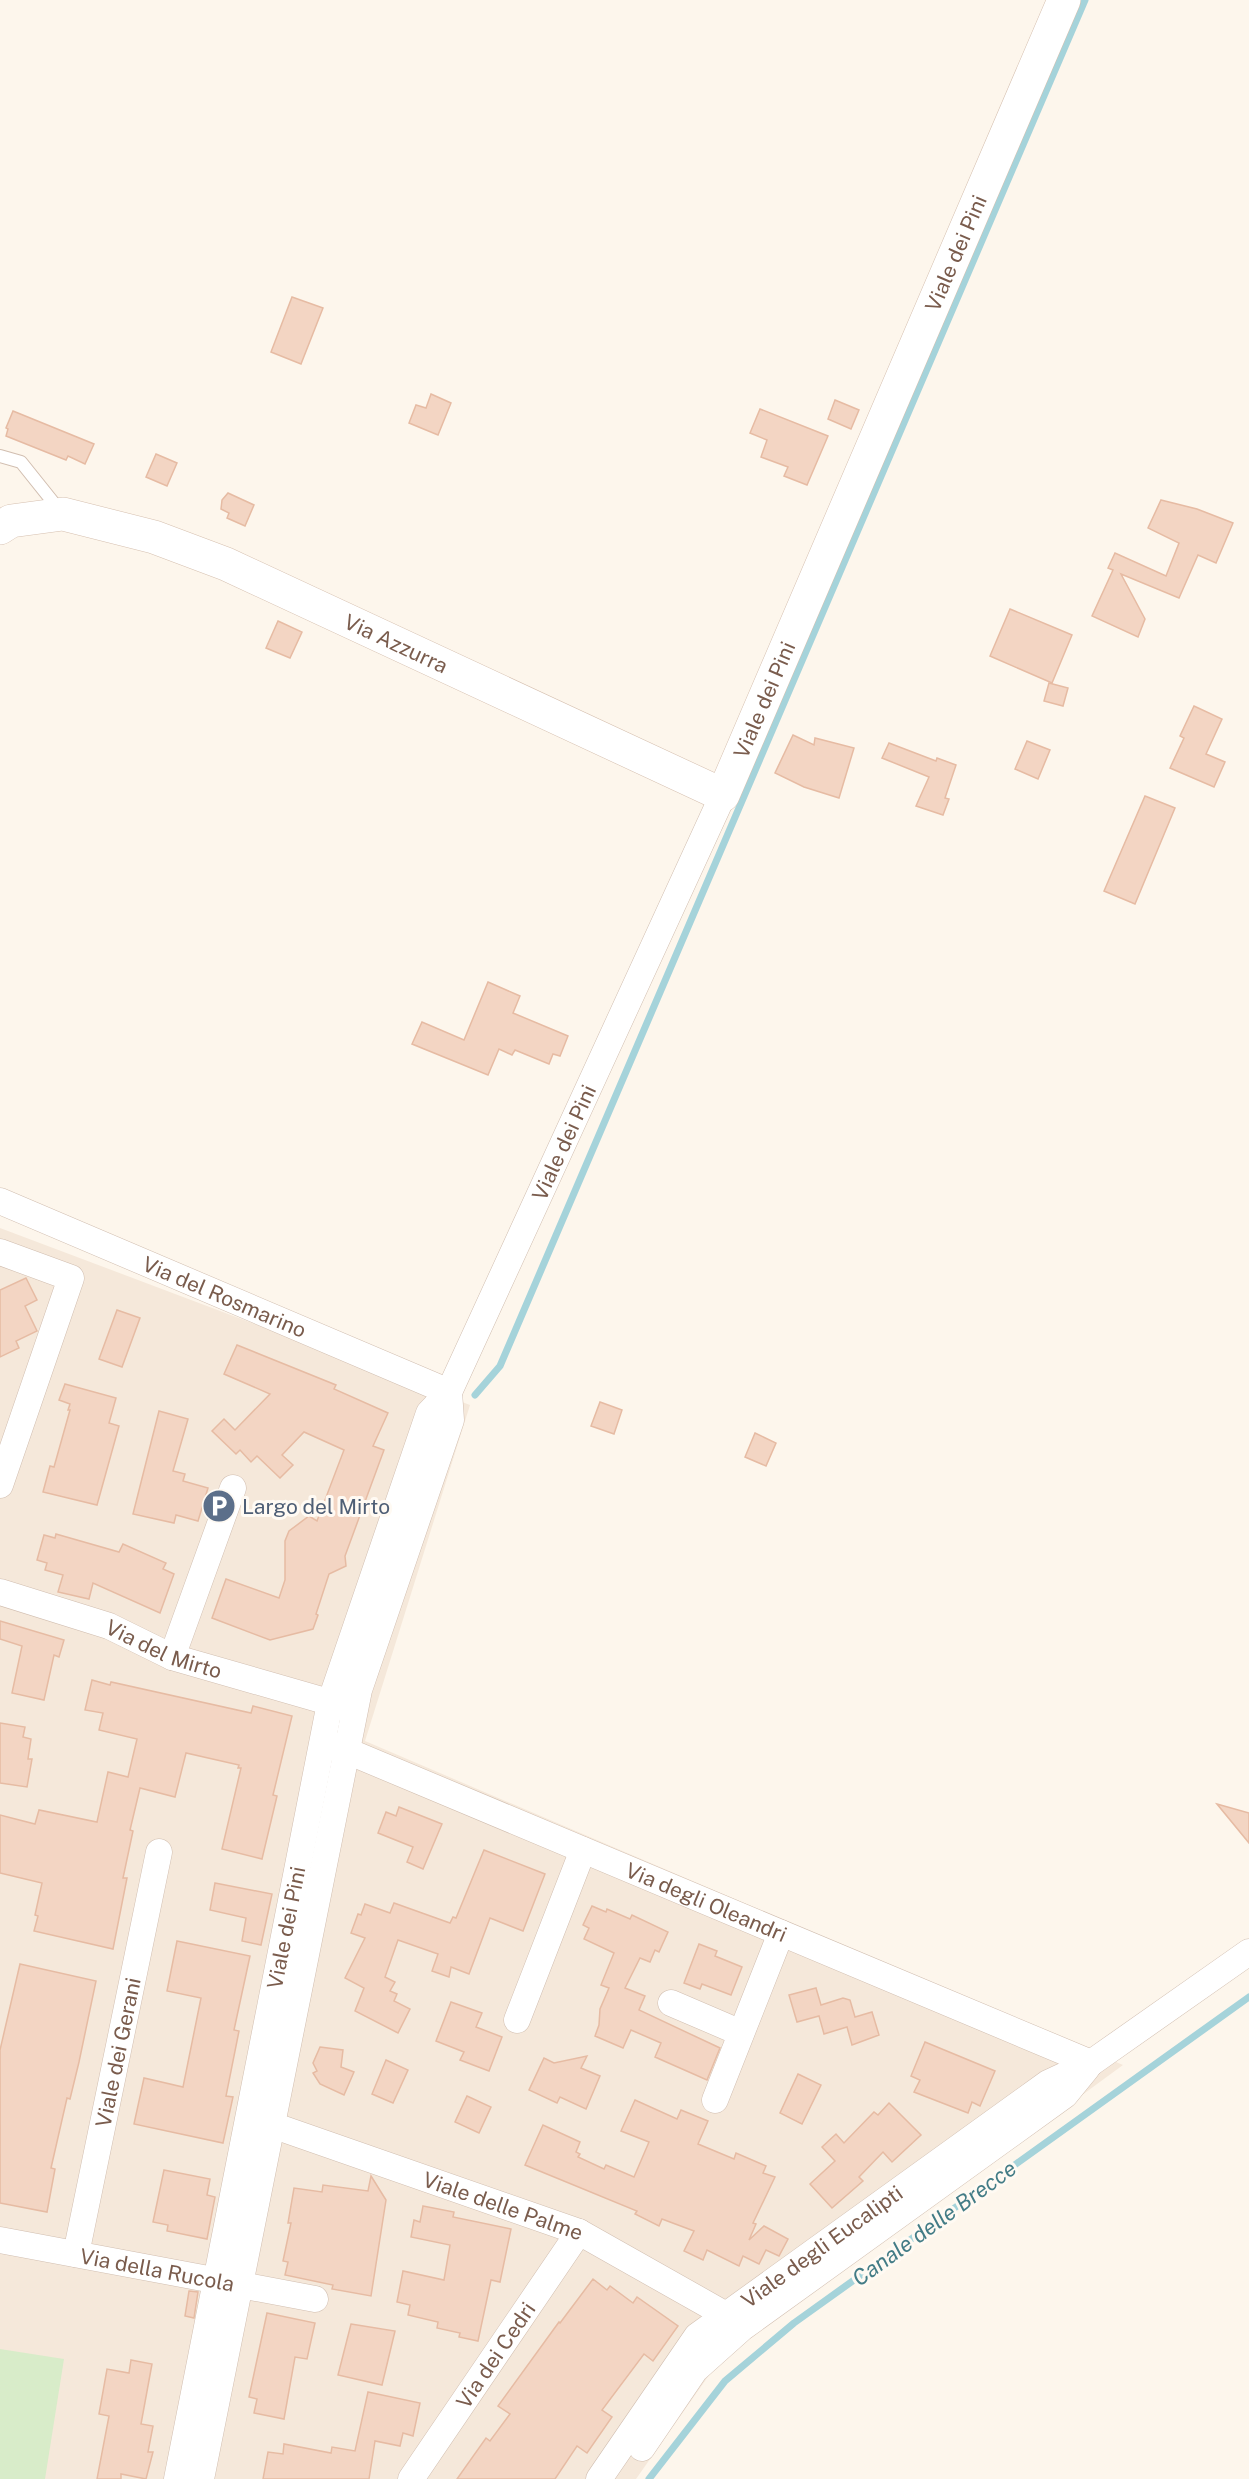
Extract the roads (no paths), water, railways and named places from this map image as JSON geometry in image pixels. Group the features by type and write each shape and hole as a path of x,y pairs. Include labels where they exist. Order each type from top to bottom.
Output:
{"street":[{"name":"Viale dei Pini","path":"201,2479 229,2283 260,2123 322,1740 330,1703 429,1413 449,1392 723,795 1064,0"},
{"name":"Via Azzurra","path":"63,514 154,537 225,564 723,795"},
{"path":"0,528 11,521 63,514"},
{"name":"Via del Rosmarino","path":"0,1201 449,1392"},
{"path":"0,1252 71,1278 0,1485"},
{"name":"Viale dei Pini","path":"260,2123 348,1751 359,1690 451,1420 449,1392"},
{"path":"172,1657 233,1488"},
{"name":"Via del Mirto","path":"0,1592 109,1626 172,1657 357,1709"},
{"name":"Via degli Oleandri","path":"322,1740 1090,2063"},
{"path":"517,2020 583,1850"},
{"name":"Viale dei Gerani","path":"76,2254 159,1852"},
{"path":"715,2100 780,1933"},
{"name":"Viale degli Eucalipti","path":"620,2479 695,2370 734,2321 1048,2083 1090,2063 1249,1952"},
{"path":"671,2003 741,2032"},
{"name":"Viale delle Palme","path":"260,2123 579,2232 734,2321"},
{"name":"Via dei Cedri","path":"411,2479 579,2232"},
{"name":"Via della Rucola","path":"0,2240 315,2299"},
{"name":"Viale dei Pini","path":"177,2479 229,2283"},
{"name":"Viale degli Eucalipti","path":"599,2479 697,2336 734,2321"}],"lane":[{"path":"0,456 21,462 63,514"}],"waterway":[{"path":"475,1395 500,1366 1085,0"},
{"name":"Canale delle Brecce","path":"649,2479 725,2381 794,2323 1249,1997"}],"place":[{"name":"Largo del Mirto","path":"219,1506"}]}
